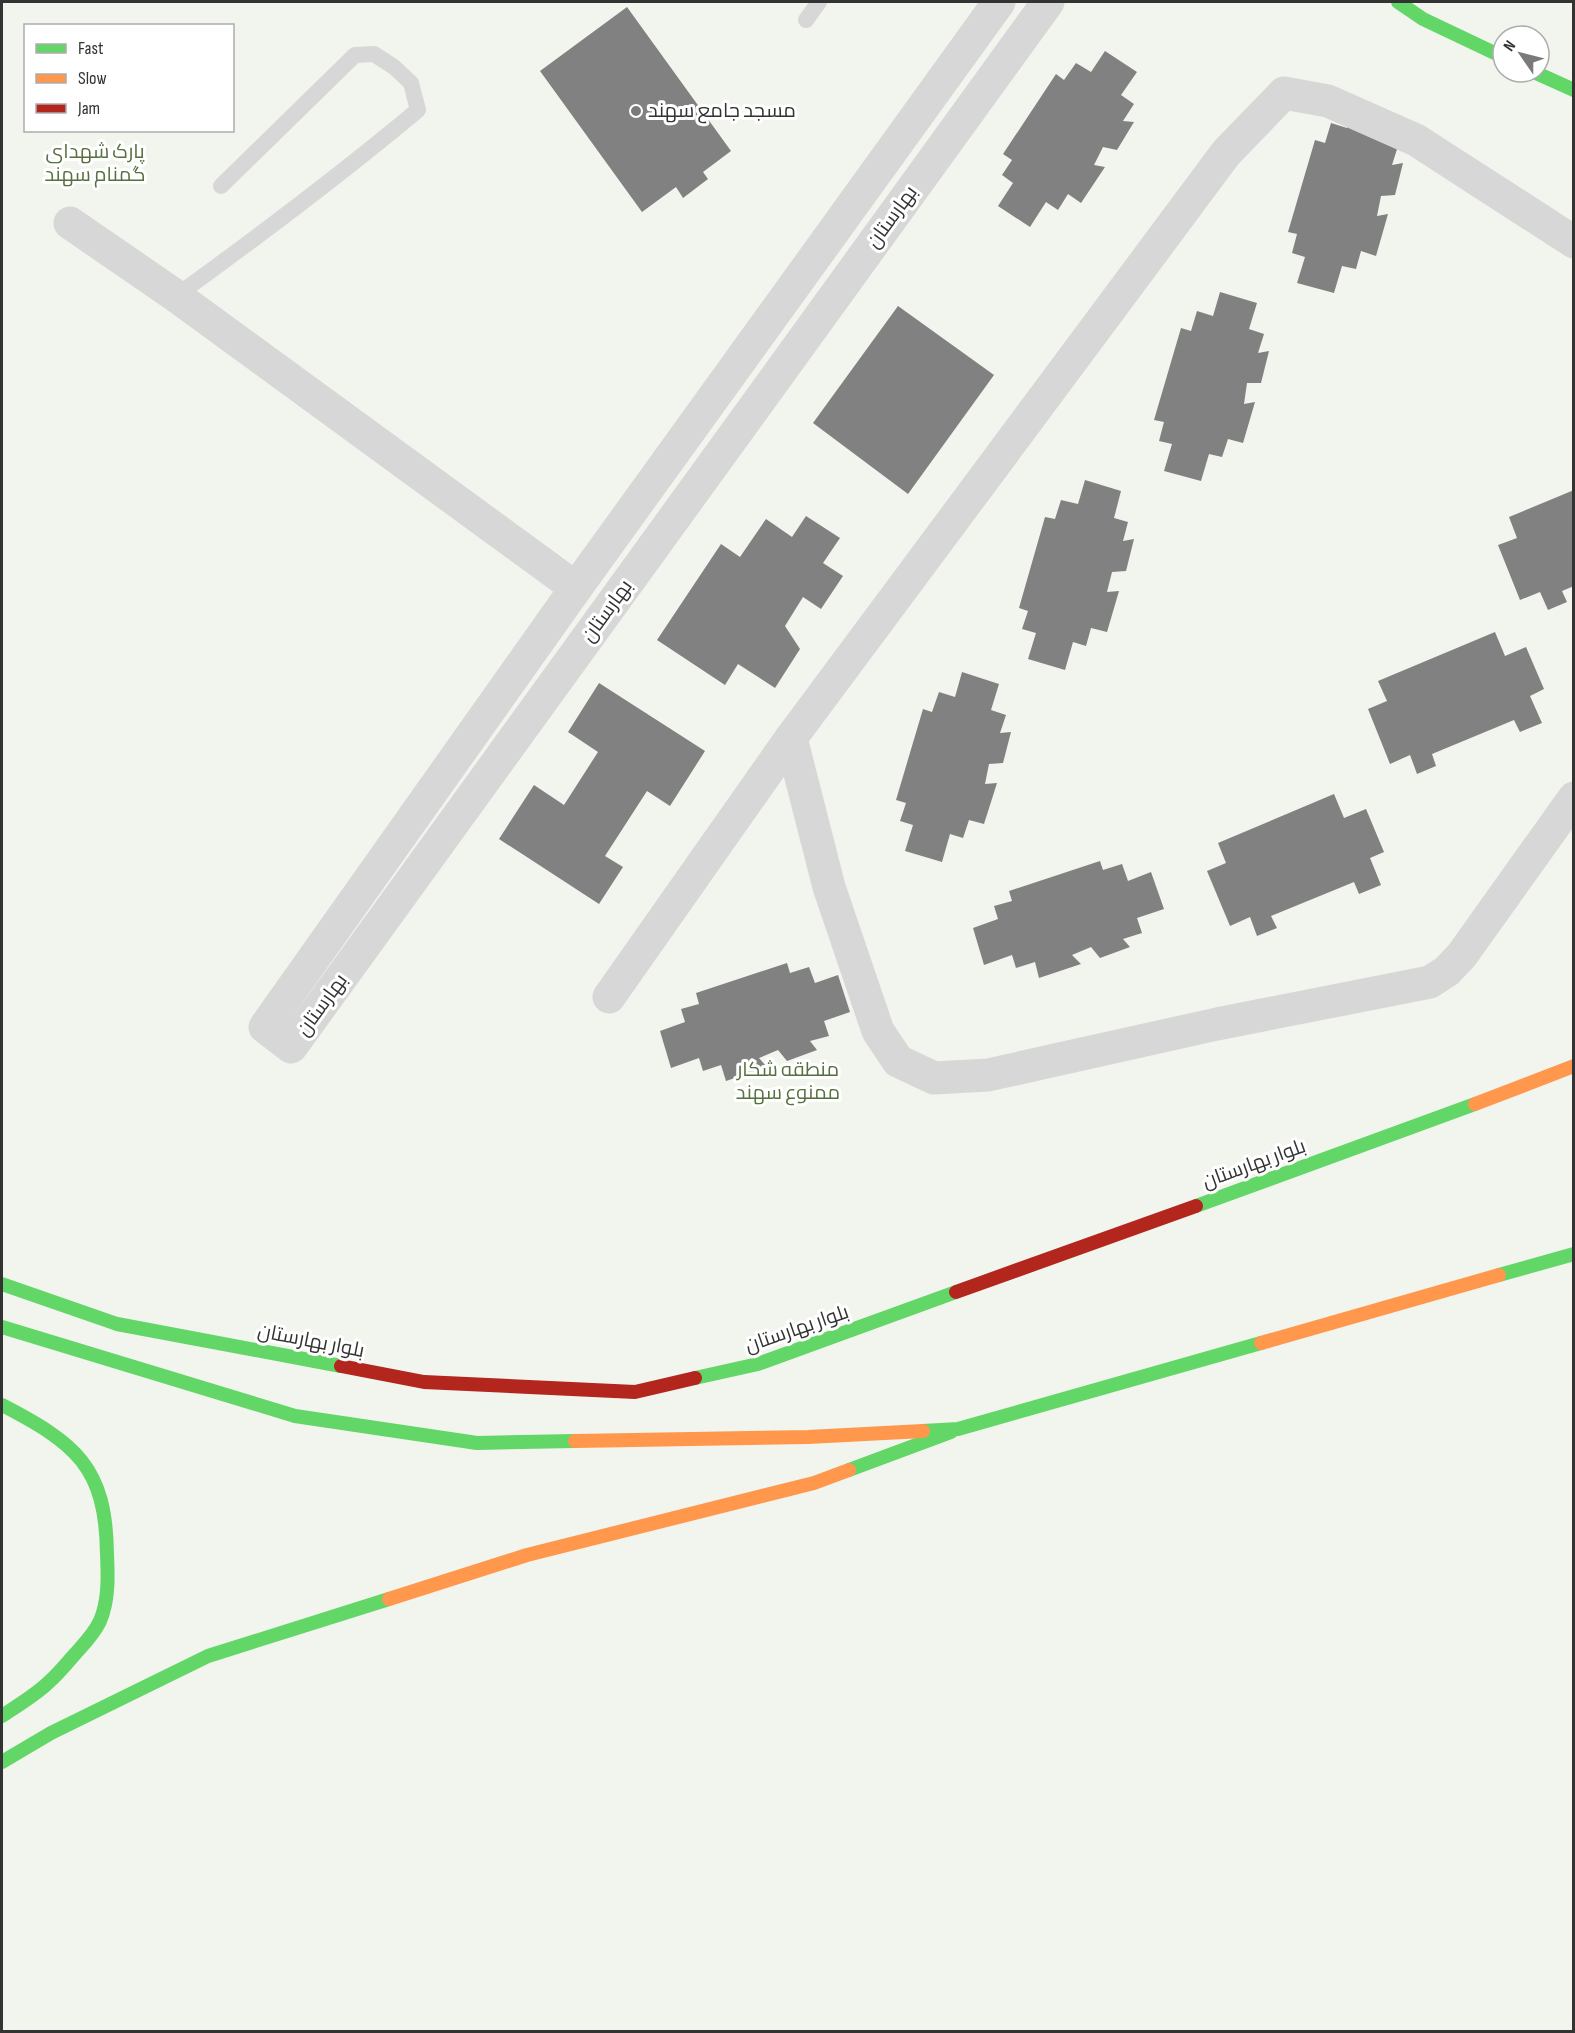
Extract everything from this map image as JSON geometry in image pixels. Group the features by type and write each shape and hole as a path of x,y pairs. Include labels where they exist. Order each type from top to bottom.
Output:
{"main road":[{"path":"1398,2 1424,19 1491,51"},
{"path":"1551,80 1574,90"},
{"path":"1557,83 1574,86"},
{"name":"بلوار بهارستان","path":"2,1284 117,1324 424,1382 635,1392 758,1364 1447,1115 1574,1066"},
{"path":"2,1762 51,1733 208,1656 527,1555 814,1484 958,1429 1574,1254"},
{"path":"2,1327 295,1416 477,1443 808,1437 958,1429"},
{"path":"2,1405 42,1426 74,1451 91,1473 101,1498 107,1531 108,1589 100,1621 88,1640 50,1682 2,1716"}],"street":[{"name":"بهارستان","path":"999,2 576,588 265,1027 291,1047 1048,2"},
{"path":"609,997 790,738 1226,153 1284,93 1328,101 1416,140 1573,242"},
{"path":"70,223 176,296 576,588"},
{"path":"790,738 829,887 878,1031 898,1061 934,1078 988,1075 1217,1024 1430,982 1447,971 1462,955 1574,798"}],"lane":[{"path":"806,20 819,2"},
{"path":"176,296 370,151 418,110 411,83 374,54 355,55 221,186"}],"green space":[{"name":"منطقه شکار ممنوع سهند","path":"2,2 1573,2 1573,2031 2,2032"}],"building":[{"name":"مسجد جامع سهند","path":"627,7 731,151 703,172 708,179 683,198 676,187 642,212 540,71"},
{"path":"1105,51 1137,72 1121,95 1134,104 1123,121 1134,122 1117,150 1103,147 1094,165 1105,167 1081,203 1068,194 1058,210 1046,202 1030,227 998,206 1013,183 1002,175 1012,160 1003,154 1056,74 1064,80 1076,63 1091,72"},
{"path":"1354,104 1398,146 1392,165 1403,163 1395,195 1381,196 1377,216 1388,214 1376,256 1361,251 1356,269 1342,266 1334,293 1297,283 1305,257 1292,253 1297,234 1288,232 1315,140 1325,143 1331,123 1347,128"},
{"path":"1220,292 1257,303 1249,329 1264,334 1258,353 1269,351 1261,383 1247,383 1244,404 1255,402 1243,443 1228,439 1222,457 1209,454 1201,481 1164,471 1172,444 1159,441 1164,422 1154,420 1181,328 1191,331 1197,311 1213,316"},
{"path":"898,306 994,375 908,494 813,423"},
{"path":"1085,480 1121,491 1114,518 1128,522 1123,541 1134,539 1126,571 1112,572 1107,592 1119,591 1107,632 1091,628 1086,646 1073,642 1065,670 1028,659 1036,633 1022,629 1028,611 1019,608 1045,517 1055,519 1061,500 1078,504"},
{"path":"1574,490 1574,586 1562,591 1567,602 1548,610 1540,592 1520,600 1498,545 1517,538 1509,517"},
{"path":"806,516 840,538 823,563 843,576 821,609 803,597 785,626 800,649 775,688 738,664 725,685 657,640 721,544 740,557 766,519 792,537"},
{"path":"1495,632 1505,656 1526,647 1544,689 1530,696 1542,723 1520,732 1514,720 1432,754 1436,766 1417,774 1410,755 1390,764 1368,709 1387,701 1378,681"},
{"path":"962,672 999,684 991,710 1006,715 1000,733 1011,732 1003,763 989,764 985,784 997,783 984,824 969,820 963,838 950,834 942,862 905,851 913,825 900,821 906,803 896,800 923,709 932,712 939,692 955,697"},
{"path":"599,683 705,751 670,806 647,791 605,856 623,867 599,904 499,839 534,785 564,805 598,752 568,732"},
{"path":"1334,794 1344,818 1366,809 1384,852 1370,858 1381,885 1359,894 1354,882 1271,916 1277,928 1257,936 1250,917 1230,926 1207,871 1226,863 1218,843"},
{"path":"1100,861 1103,870 1122,864 1128,881 1151,872 1164,909 1137,918 1142,933 1123,939 1130,947 1100,958 1091,947 1072,955 1081,964 1039,978 1035,962 1016,968 1012,955 984,965 973,928 998,919 994,906 1012,901 1009,891"},
{"path":"787,963 790,973 809,967 815,983 838,975 850,1012 824,1021 829,1036 810,1041 817,1050 787,1061 778,1050 759,1058 767,1067 726,1081 721,1065 703,1071 699,1058 671,1068 660,1031 685,1022 681,1009 699,1004 696,993"}],"traffic: fast":[{"path":"1398,2 1423,19 1491,51"},
{"path":"1551,80 1574,90"},
{"path":"1196,1206 1475,1104"},
{"path":"1499,1275 1574,1254"},
{"path":"2,1284 117,1324 341,1366"},
{"path":"695,1378 758,1364 956,1292"},
{"path":"2,1327 295,1416 477,1443 575,1441"},
{"path":"923,1431 958,1429 1261,1343"},
{"path":"2,1405 49,1432 67,1446 82,1461 93,1478 105,1524 108,1579 103,1613 92,1635 45,1686 2,1716"},
{"path":"849,1470 951,1432"},
{"path":"2,1762 51,1733 208,1656 389,1599"}],"traffic: slow":[{"path":"1475,1104 1574,1066"},
{"path":"1261,1343 1499,1275"},
{"path":"575,1441 808,1437 923,1431"},
{"path":"389,1599 527,1555 814,1483 849,1470"}],"traffic: jam":[{"path":"956,1292 1196,1206"},
{"path":"341,1366 424,1382 635,1392 695,1378"}],"place":[{"name":"مسجد جامع سهند","path":"636,111"}],"park label":[{"name":"پارک شهدای گمنام سهند","path":"95,164"}]}
